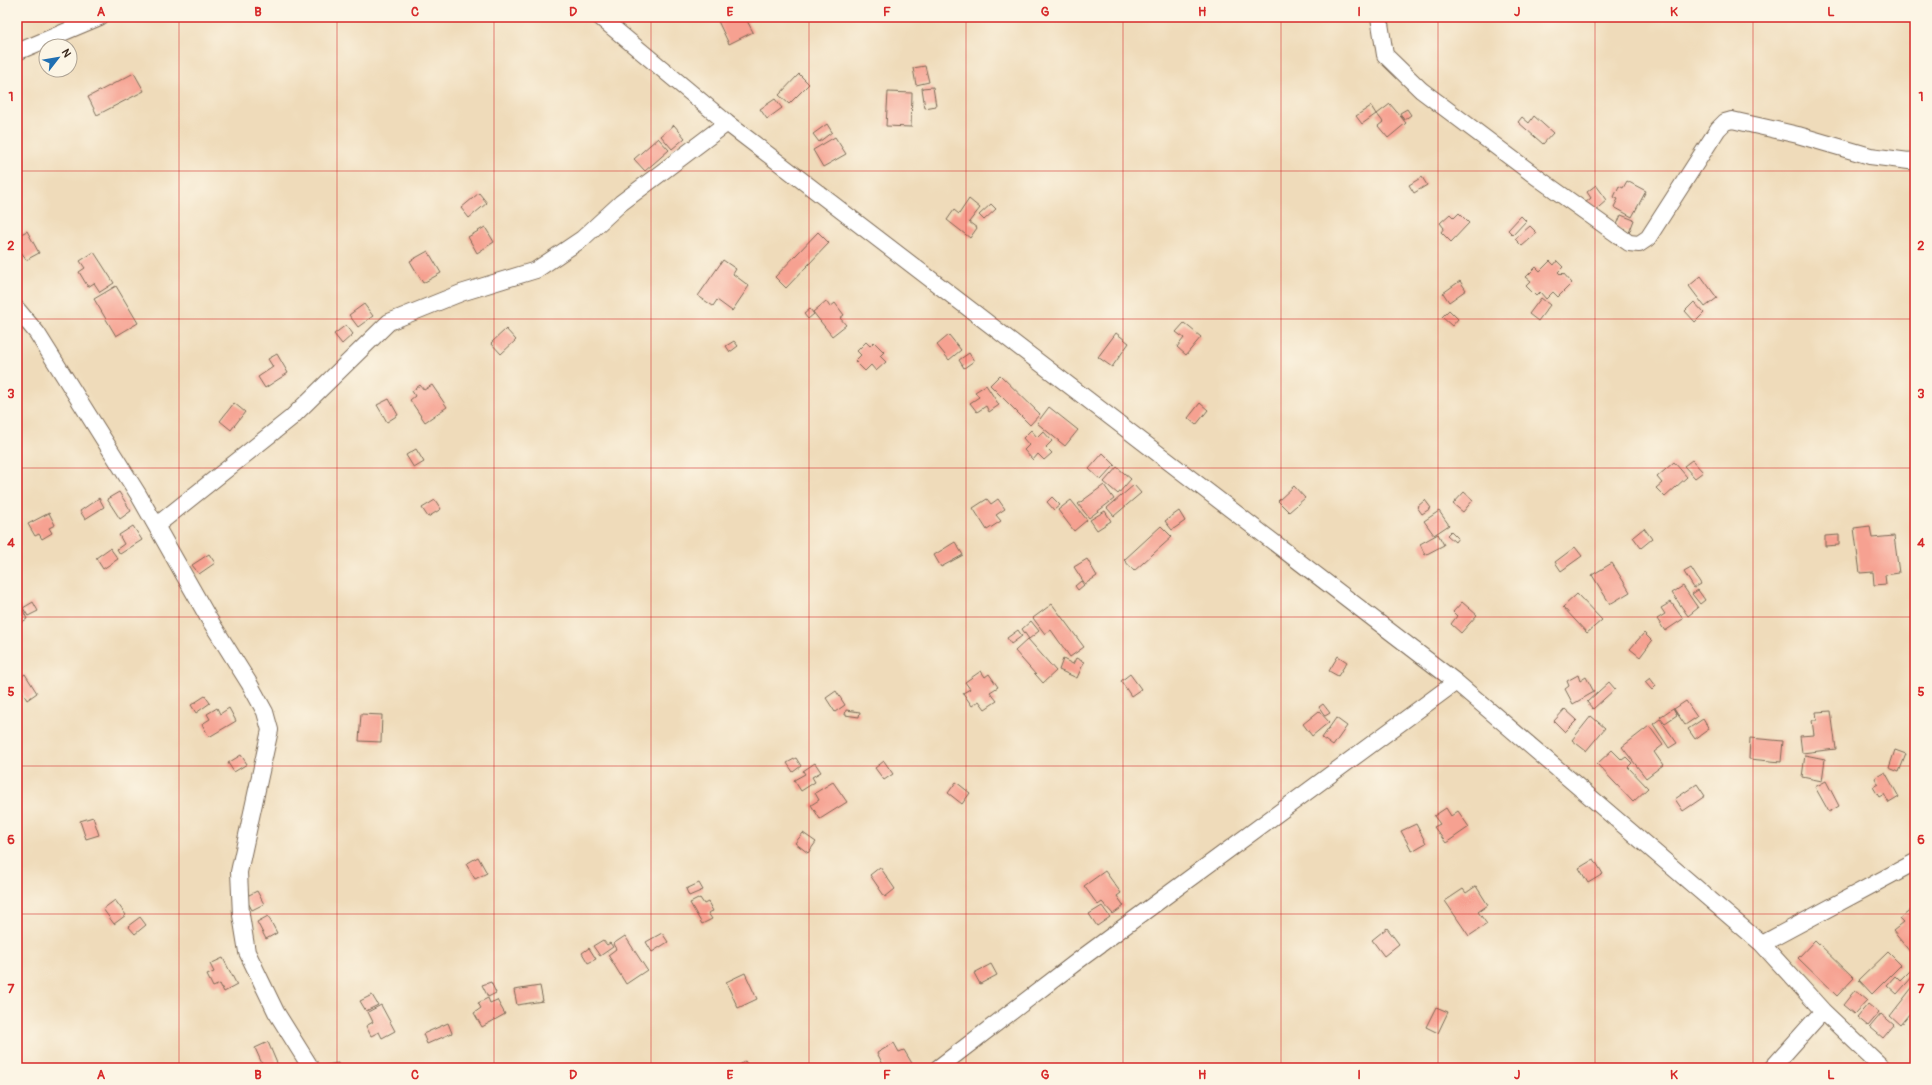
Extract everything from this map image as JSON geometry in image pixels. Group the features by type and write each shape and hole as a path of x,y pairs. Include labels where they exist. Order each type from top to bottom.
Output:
{"street":[{"path":"17,52 100,17"},
{"path":"600,17 727,123 1456,682 1762,944 1823,1011 1883,1068"},
{"path":"1379,17 1385,55 1421,90 1538,178 1629,243 1639,244 1648,238 1718,129 1725,122 1732,120 1798,135 1870,156 1909,161 1915,160"},
{"path":"157,525 291,418 389,322 461,293 536,270 582,239 621,203 727,123"},
{"path":"17,309 37,333 157,525 209,619 249,683 267,718 270,730 239,872 241,915 247,952 276,1012 311,1068"},
{"path":"938,1068 1079,960 1456,682"},
{"path":"1762,944 1915,862"},
{"path":"1772,1068 1823,1011"}],"building":[{"path":"721,17 745,17 753,32 729,44 717,19"},
{"path":"925,66 929,82 916,85 913,68"},
{"path":"134,73 144,91 97,115 88,97"},
{"path":"799,74 809,84 789,104 779,95"},
{"path":"933,87 936,106 925,108 922,88"},
{"path":"888,92 912,93 911,127 886,126"},
{"path":"775,99 782,108 767,119 760,109"},
{"path":"1390,104 1406,123 1388,138 1378,126 1383,122 1377,114"},
{"path":"1371,106 1376,114 1362,124 1356,116"},
{"path":"1407,109 1411,115 1404,120 1400,113"},
{"path":"1534,116 1553,133 1543,144 1518,122 1522,117 1529,123"},
{"path":"827,124 832,132 819,142 813,134"},
{"path":"674,125 685,138 672,149 661,136"},
{"path":"835,137 846,154 823,167 813,150"},
{"path":"658,138 669,150 645,171 634,159"},
{"path":"1422,177 1427,185 1414,193 1409,185"},
{"path":"1627,181 1646,191 1632,217 1614,207 1618,199 1614,197 1619,186 1623,188"},
{"path":"1596,185 1607,200 1592,213 1585,203 1591,198 1587,192"},
{"path":"479,193 487,203 469,218 461,208"},
{"path":"969,199 980,208 969,222 977,228 970,238 947,220 954,210 959,214"},
{"path":"991,204 996,209 984,220 979,215"},
{"path":"1459,213 1469,223 1451,242 1441,232 1444,228 1440,223 1450,214 1454,218"},
{"path":"1621,215 1634,220 1629,233 1616,227"},
{"path":"1521,216 1526,221 1513,235 1508,230"},
{"path":"1530,226 1537,233 1522,246 1515,239"},
{"path":"485,227 494,242 477,253 468,237"},
{"path":"27,231 39,253 26,260 22,253 17,254 17,236"},
{"path":"818,232 829,243 786,288 775,277"},
{"path":"428,251 441,273 423,283 410,261"},
{"path":"94,252 114,283 100,292 94,283 88,287 79,272 85,268 80,261"},
{"path":"723,260 736,269 733,274 749,286 732,311 717,300 713,306 698,296"},
{"path":"1550,261 1554,265 1557,261 1563,267 1558,272 1561,275 1563,273 1572,283 1558,297 1553,292 1546,299 1540,292 1536,296 1526,286 1531,281 1526,277 1536,267 1540,271"},
{"path":"1701,276 1717,298 1705,307 1689,286"},
{"path":"1460,281 1466,290 1449,302 1443,293"},
{"path":"116,286 138,323 116,336 94,299"},
{"path":"1541,298 1550,305 1538,321 1529,314"},
{"path":"826,301 830,307 835,303 844,315 840,318 846,325 832,336 813,312"},
{"path":"1694,302 1704,313 1695,322 1685,311"},
{"path":"364,304 373,316 358,327 349,315"},
{"path":"810,309 814,314 808,319 804,314"},
{"path":"1449,310 1458,319 1452,326 1442,317"},
{"path":"1184,323 1201,337 1186,355 1177,347 1184,338 1176,332"},
{"path":"346,325 353,334 342,344 334,334"},
{"path":"506,329 516,340 501,354 491,343"},
{"path":"1116,333 1129,343 1112,367 1098,357"},
{"path":"949,335 961,350 949,360 937,345"},
{"path":"734,341 738,346 730,352 726,346"},
{"path":"866,342 870,346 874,342 884,352 880,356 886,362 876,371 871,365 865,371 855,361 861,355 857,351"},
{"path":"969,353 974,361 964,368 959,360"},
{"path":"277,354 288,373 265,388 258,377 273,367 268,359"},
{"path":"1000,375 1040,414 1030,425 990,385"},
{"path":"420,385 424,390 432,385 447,407 425,422 410,400 415,396 412,391"},
{"path":"986,385 999,405 989,412 986,406 977,412 970,403 979,397 975,392"},
{"path":"389,399 398,415 387,422 377,405"},
{"path":"234,403 245,412 231,430 220,421"},
{"path":"1200,403 1208,410 1196,425 1188,418"},
{"path":"1049,407 1078,430 1065,446 1037,423"},
{"path":"1031,430 1037,437 1043,431 1052,441 1046,447 1052,453 1044,460 1038,454 1033,460 1024,450 1029,445 1023,438"},
{"path":"416,449 424,462 414,468 406,455"},
{"path":"1103,453 1115,465 1101,480 1089,469"},
{"path":"1692,460 1703,472 1695,478 1684,466"},
{"path":"1674,462 1687,477 1665,497 1656,488 1662,483 1657,477"},
{"path":"1117,467 1131,479 1118,494 1104,482"},
{"path":"1104,485 1114,499 1089,518 1078,504"},
{"path":"1134,485 1141,493 1114,516 1107,508"},
{"path":"1294,486 1305,498 1289,512 1278,501"},
{"path":"119,492 131,511 120,519 107,499"},
{"path":"1464,492 1473,500 1463,512 1453,504"},
{"path":"1052,497 1060,505 1054,510 1047,502"},
{"path":"99,498 104,507 85,519 80,511"},
{"path":"987,499 991,504 998,499 1005,509 996,515 1001,521 987,530 973,508"},
{"path":"435,500 441,509 428,517 422,508"},
{"path":"1071,500 1087,520 1074,531 1058,510"},
{"path":"1425,500 1431,508 1422,514 1417,507"},
{"path":"1105,511 1111,521 1097,530 1090,520"},
{"path":"1179,511 1185,521 1172,530 1165,521"},
{"path":"1439,511 1449,525 1434,535 1424,521"},
{"path":"49,513 55,525 49,528 52,533 42,539 39,534 35,536 28,524"},
{"path":"133,526 142,540 120,554 117,549 124,544 119,535"},
{"path":"1161,526 1172,537 1134,571 1124,560"},
{"path":"1870,526 1872,538 1894,536 1899,573 1885,575 1886,584 1874,585 1873,572 1860,573 1854,528"},
{"path":"1644,528 1652,539 1641,548 1633,537"},
{"path":"1451,531 1458,538 1455,542 1447,535"},
{"path":"1438,534 1444,545 1425,555 1420,544"},
{"path":"1839,535 1839,545 1825,546 1825,536"},
{"path":"955,542 963,555 941,567 934,555"},
{"path":"1575,547 1582,556 1561,571 1555,562"},
{"path":"110,548 118,559 103,569 96,558"},
{"path":"209,554 215,563 199,574 192,565"},
{"path":"1087,559 1097,576 1085,584 1074,567"},
{"path":"1612,563 1630,592 1610,604 1592,575"},
{"path":"1691,568 1701,584 1694,588 1684,572"},
{"path":"1081,581 1084,585 1078,590 1075,586"},
{"path":"1683,586 1698,608 1688,616 1672,593"},
{"path":"1698,590 1705,600 1700,604 1692,594"},
{"path":"1577,594 1602,620 1587,633 1563,607"},
{"path":"33,602 38,611 28,616 23,608"},
{"path":"1462,602 1477,615 1461,633 1451,624 1457,616 1453,612"},
{"path":"1671,602 1683,619 1665,631 1657,619 1665,614 1661,608"},
{"path":"1052,604 1084,647 1070,657 1051,630 1045,634 1033,618"},
{"path":"21,606 27,619 17,625 17,608"},
{"path":"1031,621 1039,631 1029,639 1022,629"},
{"path":"1018,630 1022,636 1011,644 1007,638"},
{"path":"1644,633 1652,641 1640,657 1630,649"},
{"path":"1028,639 1056,671 1043,683 1015,651"},
{"path":"1338,656 1347,662 1338,676 1329,671"},
{"path":"1076,658 1084,662 1077,678 1059,670 1063,659 1073,664"},
{"path":"981,671 985,677 989,674 998,687 990,692 997,701 985,709 979,701 972,706 963,693 970,689 965,682"},
{"path":"25,674 37,693 27,700 17,684 17,679"},
{"path":"1130,674 1141,689 1131,696 1121,681"},
{"path":"1578,675 1580,681 1586,677 1594,692 1573,704 1565,689 1569,686 1567,681"},
{"path":"1650,678 1656,686 1652,690 1645,682"},
{"path":"1609,682 1615,689 1593,709 1587,702"},
{"path":"836,691 845,705 835,712 826,698"},
{"path":"205,696 210,703 196,713 191,705"},
{"path":"1686,701 1697,717 1685,725 1674,709"},
{"path":"1323,704 1330,713 1325,716 1319,707"},
{"path":"217,708 220,714 229,708 236,721 209,737 202,724 210,719 207,714"},
{"path":"1673,708 1677,715 1665,723 1660,717"},
{"path":"1565,709 1577,720 1565,732 1554,721"},
{"path":"846,710 860,712 859,717 845,715"},
{"path":"1319,711 1329,722 1312,736 1303,724"},
{"path":"1831,711 1836,749 1802,753 1800,736 1814,735 1812,720 1817,720 1816,712"},
{"path":"361,714 382,715 381,742 359,741"},
{"path":"1591,716 1605,728 1586,751 1572,740"},
{"path":"1336,718 1347,726 1333,746 1322,738"},
{"path":"1660,719 1677,743 1669,748 1653,724"},
{"path":"1703,719 1709,729 1695,739 1688,729"},
{"path":"1649,726 1663,745 1654,752 1663,765 1646,778 1622,747"},
{"path":"1750,738 1783,741 1781,762 1749,759"},
{"path":"1612,750 1622,760 1626,757 1632,763 1628,767 1648,788 1633,802 1597,764"},
{"path":"1895,750 1906,754 1899,772 1889,768"},
{"path":"241,755 247,764 234,772 228,763"},
{"path":"1805,755 1825,759 1822,781 1802,777"},
{"path":"796,758 801,766 793,772 787,763"},
{"path":"884,761 893,774 884,780 875,768"},
{"path":"815,763 821,772 812,777 815,782 801,791 794,780 805,774 803,771"},
{"path":"1885,772 1899,797 1889,803 1884,794 1879,797 1873,787 1878,784 1875,778"},
{"path":"1826,781 1839,806 1829,812 1815,787"},
{"path":"833,782 847,802 820,819 811,805 819,800 815,793"},
{"path":"956,782 970,793 962,804 948,793"},
{"path":"1697,784 1705,796 1683,811 1675,799"},
{"path":"1446,808 1451,816 1458,811 1469,827 1446,843 1434,827 1440,824 1434,816"},
{"path":"93,817 99,835 86,839 80,821"},
{"path":"1416,824 1426,843 1412,851 1401,831"},
{"path":"803,833 816,842 808,853 795,843"},
{"path":"478,857 487,873 475,879 466,864"},
{"path":"1594,859 1603,874 1588,883 1579,868"},
{"path":"880,867 895,889 885,897 870,875"},
{"path":"1105,871 1121,893 1117,896 1124,906 1113,914 1102,902 1098,905 1084,886"},
{"path":"699,883 703,890 689,896 686,889"},
{"path":"1476,886 1488,905 1478,912 1487,924 1469,936 1445,901 1463,889 1466,893"},
{"path":"257,891 264,904 252,910 245,897"},
{"path":"700,898 704,904 708,902 713,911 708,913 712,919 702,924 690,903"},
{"path":"115,900 126,915 114,924 103,909"},
{"path":"1102,906 1110,917 1097,926 1089,914"},
{"path":"1911,910 1915,914 1915,950 1911,953 1893,931 1903,923 1899,919"},
{"path":"268,916 277,933 266,939 257,922"},
{"path":"140,917 146,925 135,934 128,926"},
{"path":"1387,928 1399,944 1384,956 1372,940"},
{"path":"662,933 668,942 652,952 646,942"},
{"path":"625,936 647,970 626,984 608,955 616,949 613,944"},
{"path":"603,940 607,945 610,943 613,947 600,956 593,946"},
{"path":"1815,940 1854,978 1837,996 1798,958"},
{"path":"589,948 596,959 588,963 582,953"},
{"path":"1888,952 1901,965 1872,994 1859,980"},
{"path":"223,958 237,985 224,992 220,984 213,987 207,975 214,972 210,964"},
{"path":"991,964 997,975 980,984 974,973"},
{"path":"1910,971 1914,975 1897,994 1887,985 1895,976 1900,981"},
{"path":"745,973 757,999 738,1008 726,982"},
{"path":"491,982 496,993 488,997 482,985"},
{"path":"1915,984 1915,1007 1900,1025 1890,1016"},
{"path":"540,986 543,1001 517,1005 514,990"},
{"path":"1855,990 1867,1000 1854,1014 1843,1005"},
{"path":"372,995 378,1005 366,1011 360,1001"},
{"path":"488,998 490,1003 497,1000 505,1014 482,1027 474,1013 481,1008 478,1003"},
{"path":"1868,1004 1879,1013 1868,1026 1857,1017"},
{"path":"381,1005 395,1031 382,1038 379,1032 371,1036 366,1026 373,1022 368,1012"},
{"path":"1436,1007 1448,1012 1438,1033 1426,1027"},
{"path":"1881,1014 1894,1025 1883,1038 1870,1027"},
{"path":"448,1023 452,1033 427,1044 423,1034"},
{"path":"268,1042 279,1068 264,1068 255,1048"},
{"path":"894,1043 899,1052 904,1050 913,1065 908,1068 885,1068 877,1053"},
{"path":"745,1061 750,1068 739,1068 738,1066"},
{"path":"338,1063 339,1068 321,1068 321,1066"}]}
